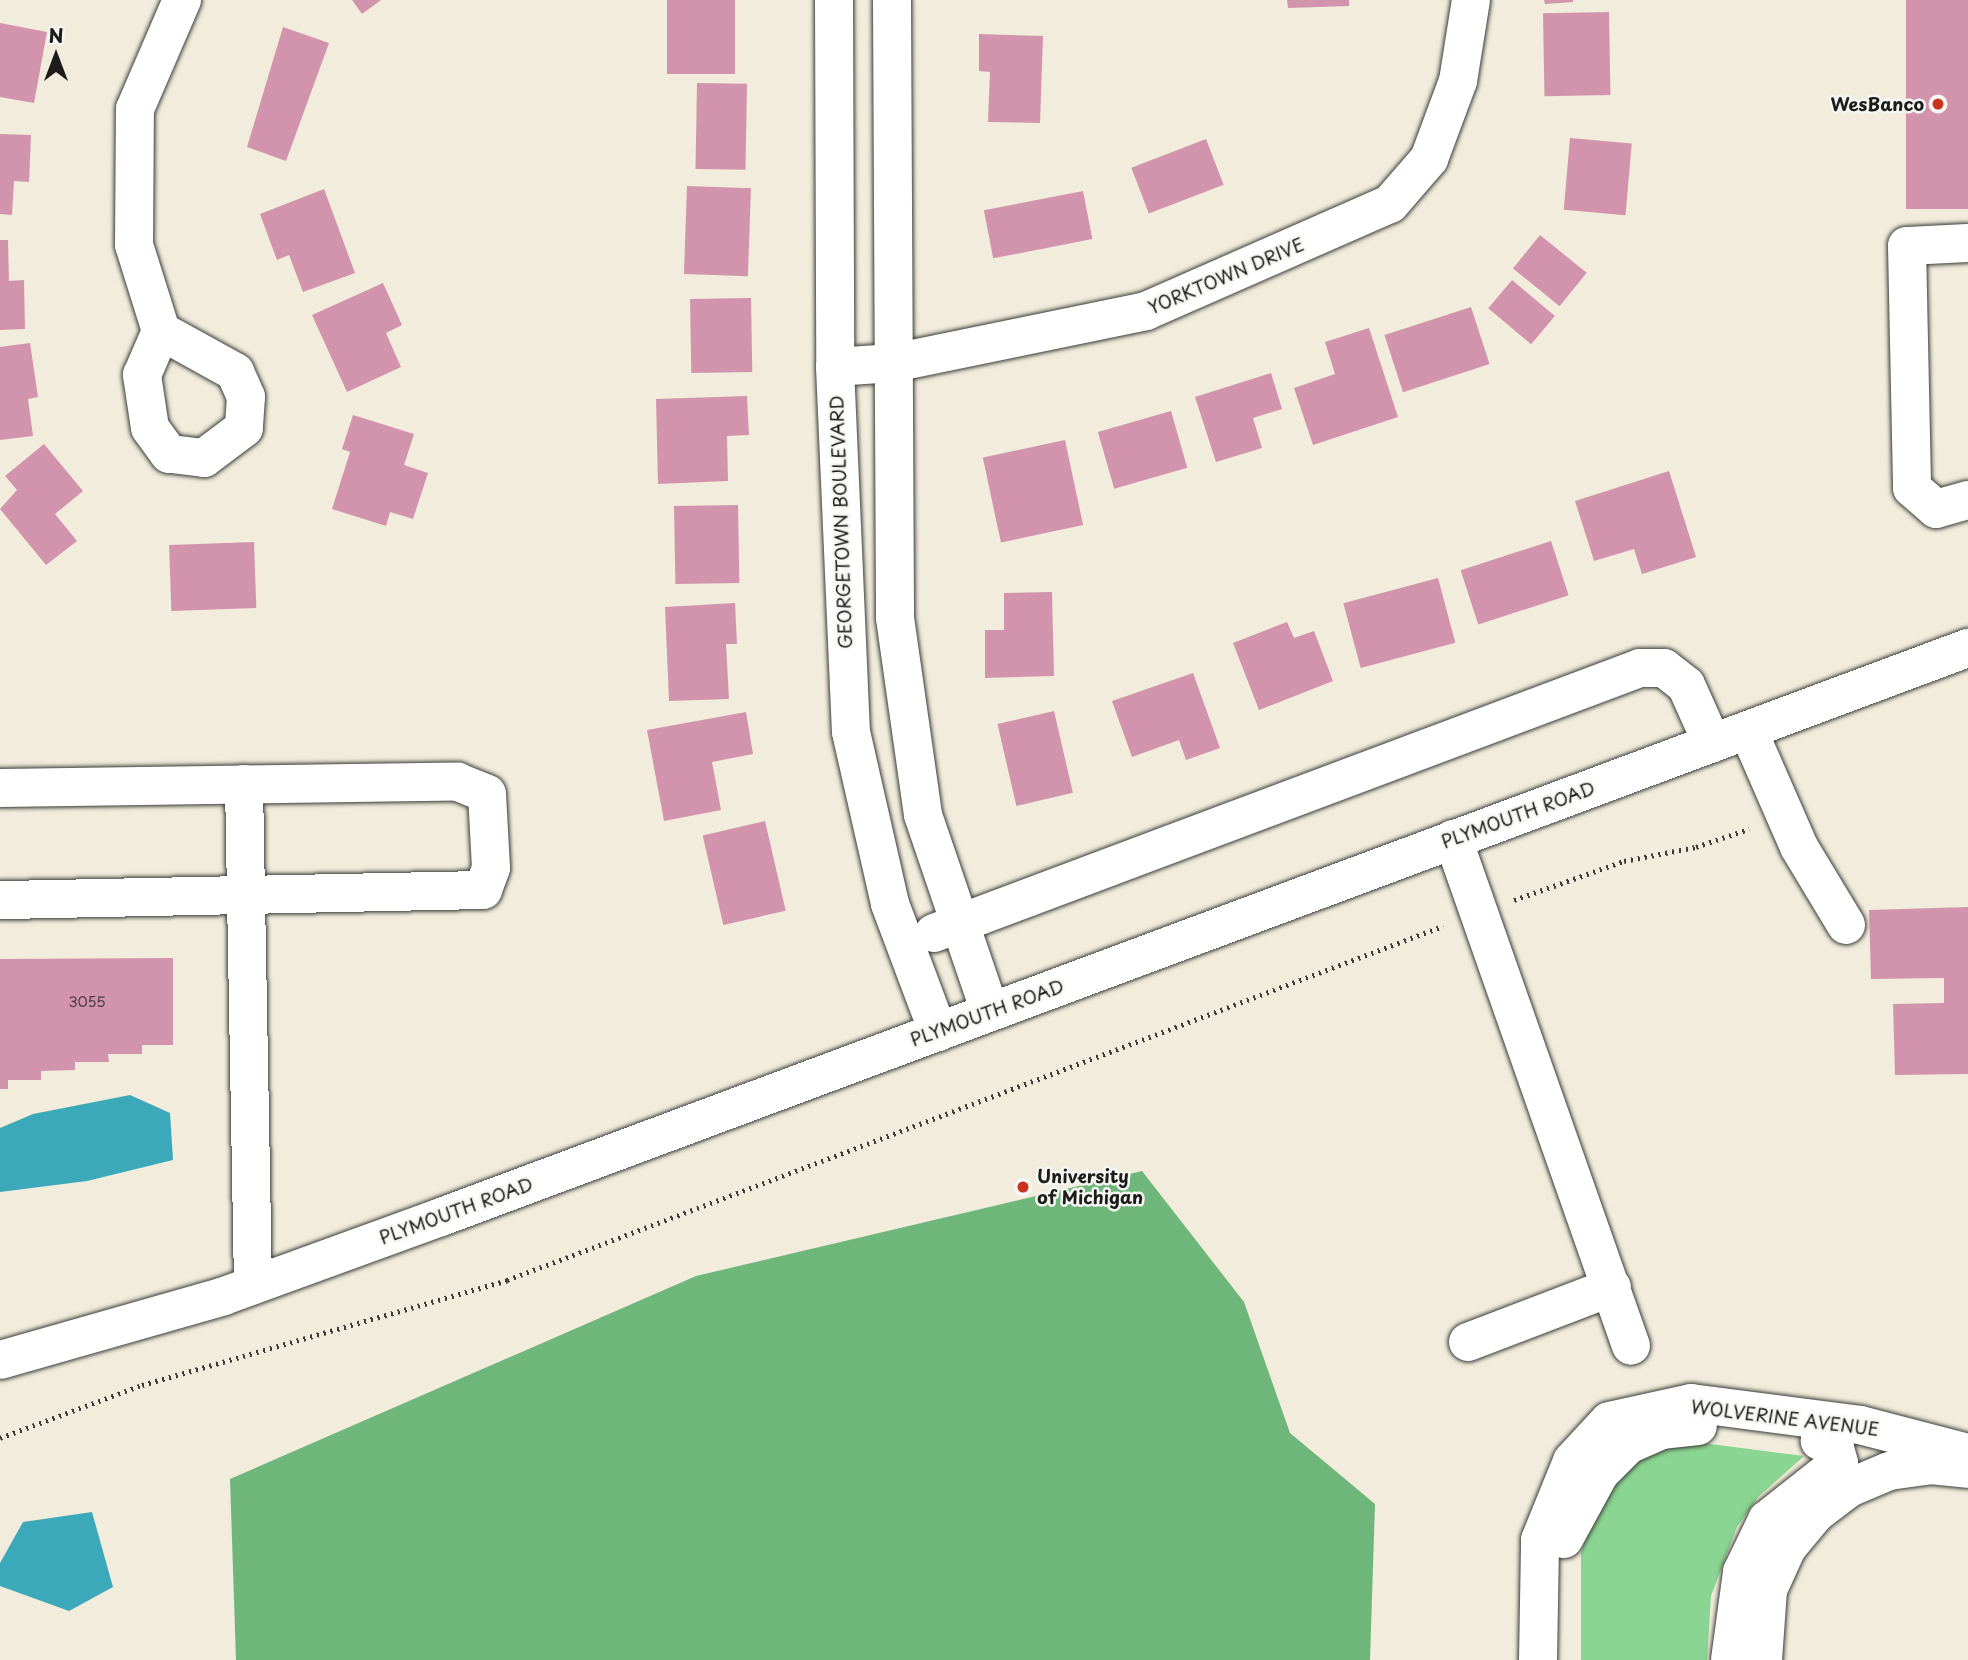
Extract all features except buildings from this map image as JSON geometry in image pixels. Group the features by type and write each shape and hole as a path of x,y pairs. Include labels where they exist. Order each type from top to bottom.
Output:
{"street":[{"path":"161,331 134,245 135,109 181,0"},
{"name":"GEORGETOWN BOULEVARD","path":"834,0 835,367 851,732 871,829 905,944 938,1032"},
{"path":"892,0 895,618 908,742 957,925 990,1012"},
{"name":"YORKTOWN DRIVE","path":"835,367 893,363 1146,311 1390,204 1429,159 1458,81 1471,0"},
{"path":"1966,501 1936,509 1912,488 1907,246 1968,243"},
{"name":"PLYMOUTH ROAD","path":"0,1360 253,1285 1968,648"},
{"path":"905,944 1640,668 1664,668 1686,685 1712,743"},
{"path":"1748,730 1799,847 1846,925"},
{"path":"0,788 458,782 487,794 491,868 483,890 0,900"},
{"path":"244,784 253,1285"},
{"path":"1453,839 1631,1346"},
{"path":"1468,1342 1612,1287"},
{"name":"WOLVERINE AVENUE","path":"1538,1660 1540,1540 1572,1461 1609,1422 1691,1404 1860,1425 1968,1453"},
{"name":"WOLVERINE AVENUE","path":"1562,1660 1565,1532 1600,1472 1628,1445 1661,1430 1702,1425 1815,1441 1909,1444 1911,1468"},
{"path":"1730,1660 1734,1609 1753,1547 1766,1520 1839,1463 1835,1448 1815,1441"},
{"path":"1763,1660 1768,1590 1787,1549 1815,1514 1849,1488 1911,1468 1968,1469"},
{"path":"1753,1547 1787,1522 1815,1514"}],"path":[{"path":"1501,904 1624,860 1696,848 1755,827"},
{"path":"0,1438 142,1385 507,1280 1450,923"}],"green space":[{"path":"1142,1171 1244,1302 1290,1433 1375,1504 1370,1660 236,1660 230,1479 696,1276"},
{"path":"1695,1442 1804,1456 1758,1497 1737,1527 1711,1596 1707,1660 1581,1660 1581,1552 1603,1492 1643,1456 1667,1445"}],"water":[{"path":"130,1095 170,1113 173,1160 87,1181 0,1192 0,1128 33,1114"},
{"path":"92,1512 113,1587 69,1611 0,1586 0,1563 23,1522"}],"place":[{"name":"WesBanco","path":"1938,104"},
{"name":"University of Michigan","path":"1023,1187"}]}
